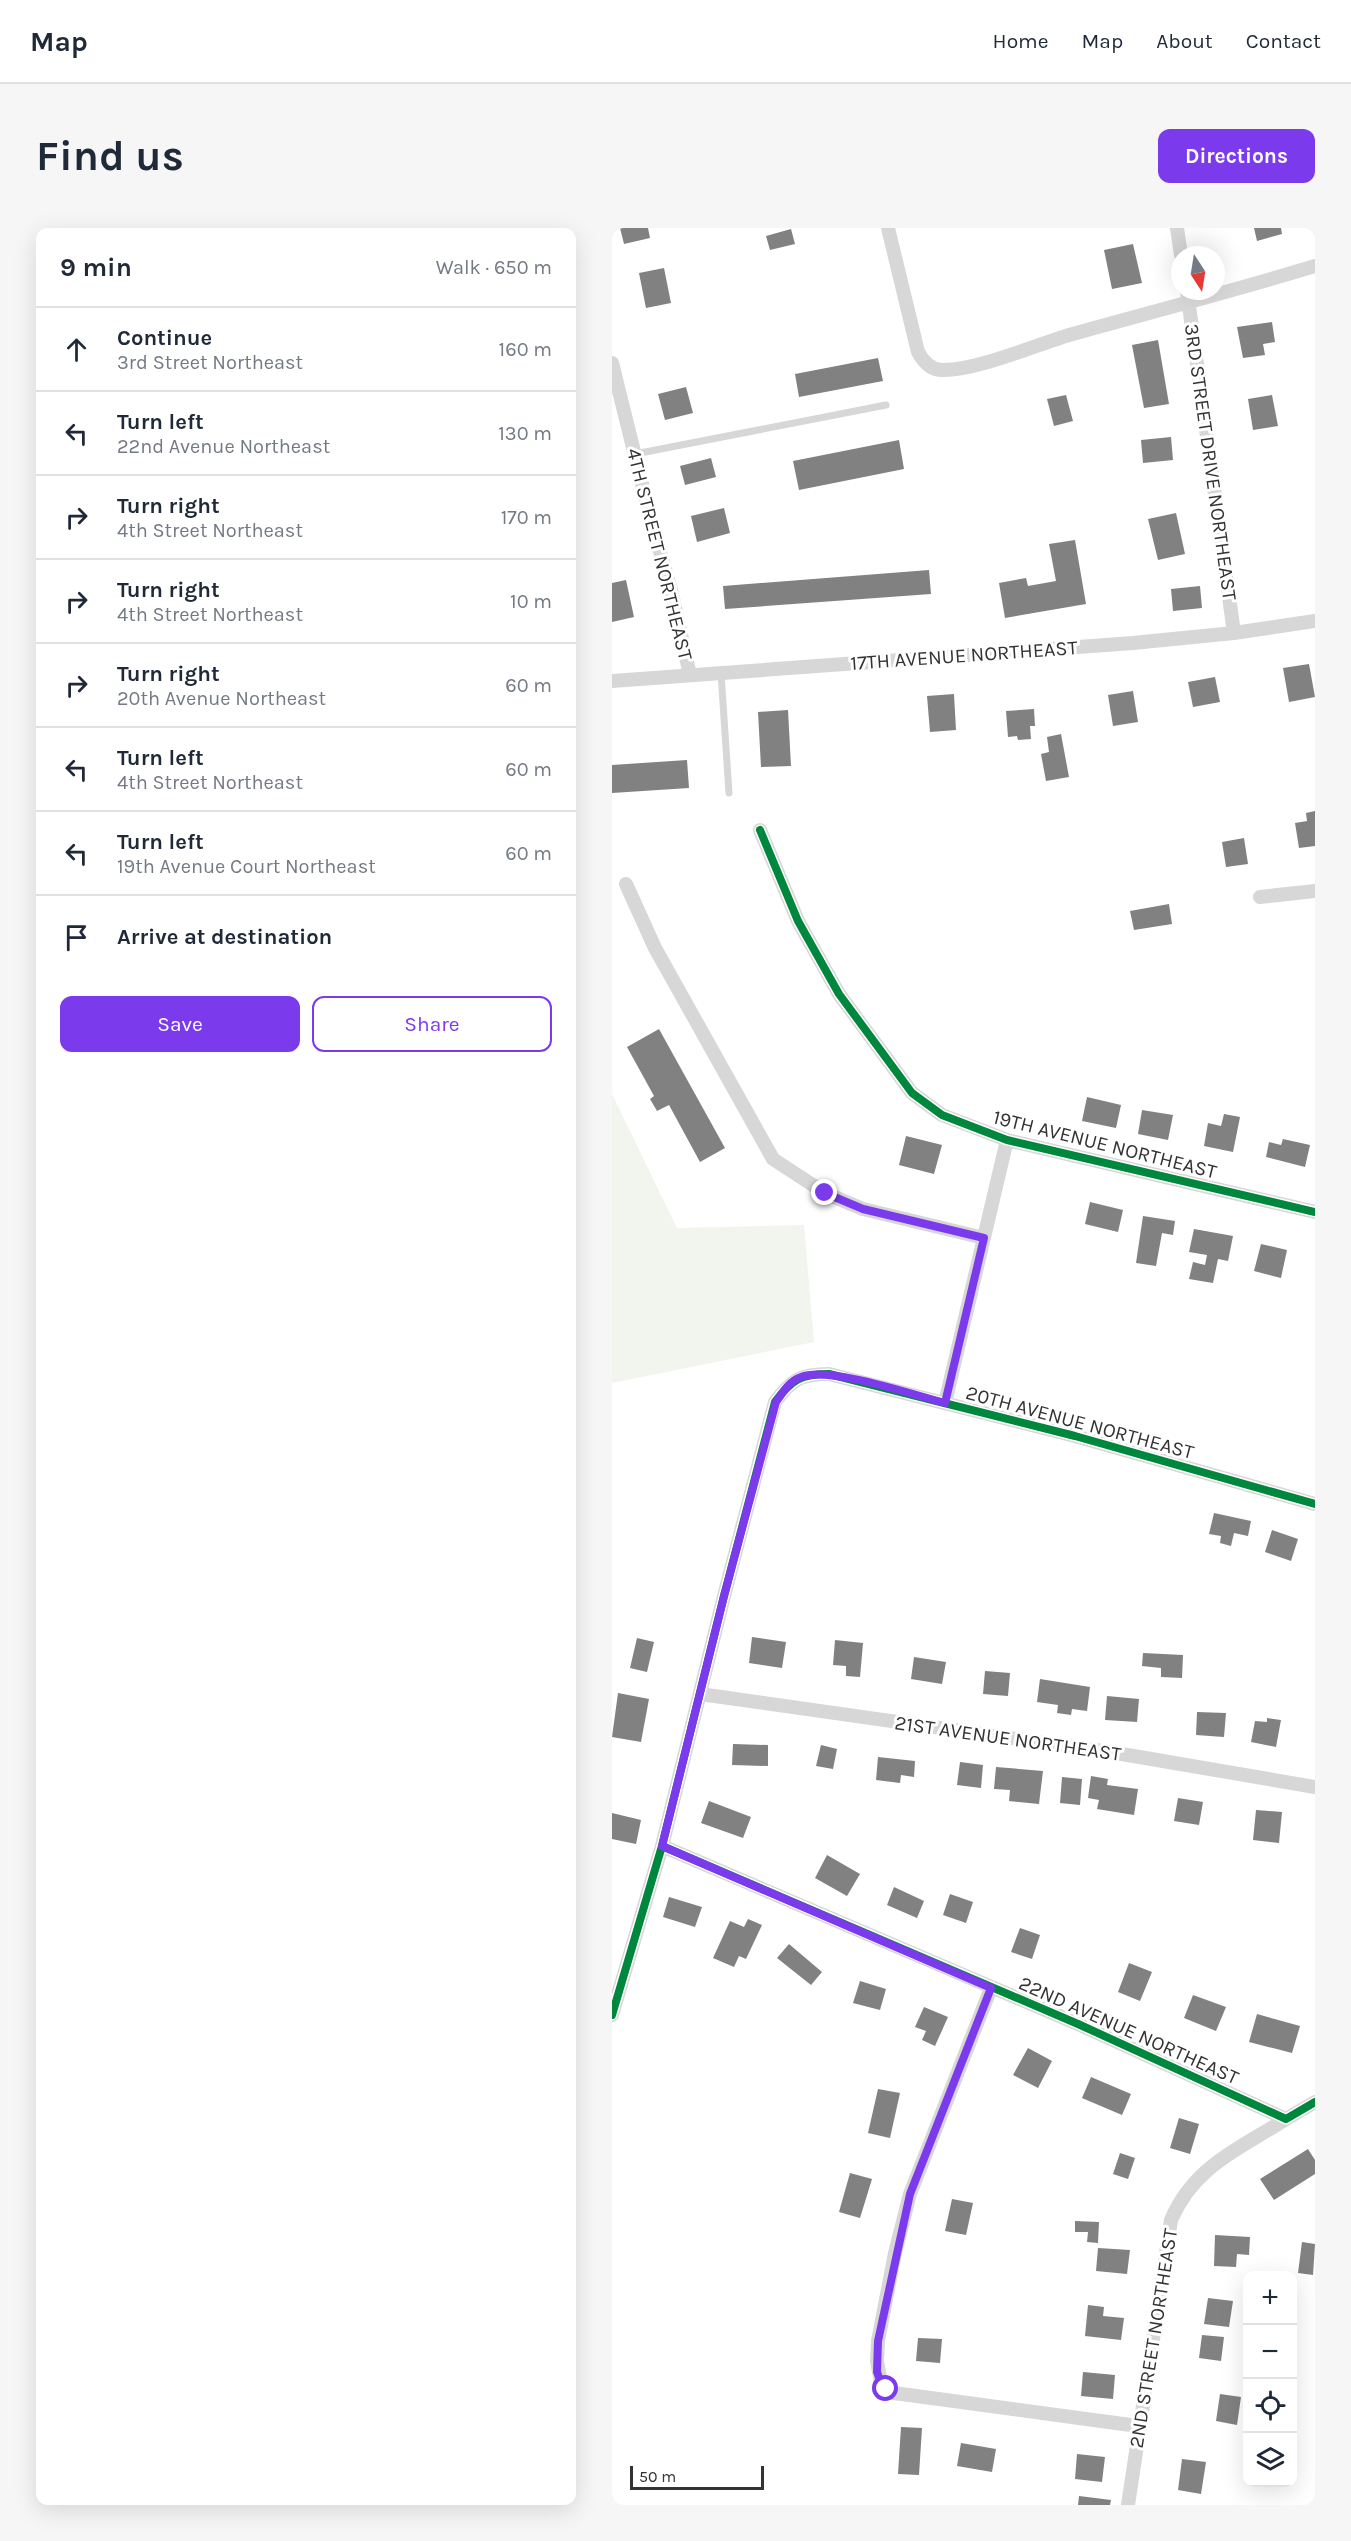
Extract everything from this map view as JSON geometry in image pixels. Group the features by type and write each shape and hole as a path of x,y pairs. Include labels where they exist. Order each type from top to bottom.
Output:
{"street":[{"path":"888,228 918,352 922,360 940,370 962,369 1179,300"},
{"path":"1177,228 1180,246"},
{"path":"1225,288 1315,267"},
{"name":"3RD STREET DRIVE NORTHEAST","path":"1188,300 1234,633"},
{"name":"4TH STREET NORTHEAST","path":"612,363 672,594 690,675"},
{"name":"17TH AVENUE NORTHEAST","path":"612,681 973,656 1234,633 1315,621"},
{"name":"19TH AVENUE NORTHEAST","path":"760,830 798,921 839,994 912,1093 942,1115 1007,1140 1315,1212"},
{"path":"626,884 655,948 773,1159 825,1193 863,1209 984,1238"},
{"path":"1260,897 1315,891"},
{"path":"945,1403 1007,1140"},
{"name":"20TH AVENUE NORTHEAST","path":"700,1694 776,1402 787,1386 801,1377 829,1374 1075,1436 1315,1504"},
{"path":"612,2015 662,1846 700,1694"},
{"name":"21ST AVENUE NORTHEAST","path":"700,1694 1110,1752 1315,1787"},
{"name":"22ND AVENUE NORTHEAST","path":"662,1846 1078,2024 1286,2119"},
{"path":"991,1988 910,2194 878,2341 877,2372 881,2383 894,2393 1138,2426"},
{"path":"1286,2119 1315,2102"},
{"name":"2ND STREET NORTHEAST","path":"1128,2505 1167,2236 1178,2204 1203,2171 1286,2119"}],"lane":[{"path":"635,454 886,405"},
{"path":"721,672 729,794"}],"shaded area":[{"path":"612,1094 677,1228 804,1225 814,1342 612,1383"}],"building":[{"path":"620,228 648,228 650,238 624,244"},
{"path":"1254,228 1281,228 1282,234 1257,241"},
{"path":"791,229 795,244 770,250 766,236"},
{"path":"1133,244 1142,283 1112,289 1104,250"},
{"path":"664,268 671,303 646,308 639,273"},
{"path":"1272,322 1275,342 1263,344 1265,355 1243,358 1237,327"},
{"path":"1158,340 1169,404 1144,408 1132,345"},
{"path":"878,358 883,381 799,397 795,374"},
{"path":"686,387 693,413 665,420 658,394"},
{"path":"1066,395 1073,421 1054,426 1047,399"},
{"path":"1272,395 1278,426 1253,430 1248,399"},
{"path":"1171,437 1173,460 1143,463 1141,440"},
{"path":"899,440 904,469 799,490 793,461"},
{"path":"711,458 716,477 685,485 680,466"},
{"path":"724,508 730,533 697,542 691,516"},
{"path":"1176,513 1185,554 1158,560 1148,519"},
{"path":"1075,540 1086,604 1005,618 999,583 1026,578 1028,586 1056,581 1049,544"},
{"path":"929,570 931,594 725,609 723,586"},
{"path":"626,580 634,617 612,622 612,583"},
{"path":"1200,586 1202,608 1173,611 1171,589"},
{"path":"1309,664 1315,697 1289,702 1283,668"},
{"path":"1215,677 1220,702 1193,707 1188,682"},
{"path":"1133,691 1138,722 1113,726 1108,695"},
{"path":"954,694 956,730 930,732 927,696"},
{"path":"1034,709 1035,726 1030,726 1031,739 1018,740 1017,736 1008,737 1006,711"},
{"path":"788,710 791,766 761,767 758,712"},
{"path":"1061,734 1069,777 1046,781 1041,754 1049,752 1047,737"},
{"path":"687,760 689,788 612,793 612,765"},
{"path":"1315,811 1315,846 1299,848 1295,823 1307,821 1306,813"},
{"path":"1244,838 1248,864 1226,867 1222,842"},
{"path":"1169,904 1172,924 1134,930 1130,911"},
{"path":"659,1029 725,1148 700,1162 669,1105 657,1111 650,1099 654,1096 627,1047"},
{"path":"1087,1097 1121,1105 1116,1128 1082,1121"},
{"path":"1142,1110 1173,1115 1168,1140 1138,1134"},
{"path":"1224,1114 1240,1117 1233,1152 1204,1146 1208,1123 1221,1126"},
{"path":"906,1136 942,1145 934,1174 899,1165"},
{"path":"1283,1139 1310,1145 1305,1167 1266,1157 1269,1142 1281,1145"},
{"path":"1090,1202 1123,1210 1118,1232 1085,1224"},
{"path":"1143,1216 1175,1221 1173,1235 1162,1233 1156,1266 1136,1263"},
{"path":"1194,1229 1233,1236 1228,1261 1218,1259 1213,1283 1189,1279 1193,1262 1205,1265 1207,1255 1189,1252"},
{"path":"1261,1244 1287,1250 1281,1278 1254,1271"},
{"path":"1214,1513 1251,1521 1248,1536 1234,1533 1231,1546 1220,1543 1221,1536 1209,1534"},
{"path":"1272,1530 1298,1539 1291,1561 1265,1552"},
{"path":"752,1637 786,1642 782,1668 749,1663"},
{"path":"637,1638 654,1642 647,1672 630,1668"},
{"path":"835,1640 863,1643 860,1677 846,1676 846,1666 833,1665"},
{"path":"1143,1653 1183,1655 1182,1678 1161,1677 1161,1668 1142,1666"},
{"path":"914,1657 946,1662 942,1684 911,1679"},
{"path":"985,1671 1010,1673 1008,1696 983,1694"},
{"path":"1040,1679 1090,1687 1087,1711 1072,1709 1071,1715 1057,1713 1058,1705 1037,1702"},
{"path":"618,1693 649,1699 641,1742 612,1737"},
{"path":"1107,1696 1139,1699 1137,1722 1105,1720"},
{"path":"1197,1712 1226,1713 1224,1737 1196,1735"},
{"path":"1267,1718 1281,1720 1276,1747 1251,1742 1255,1721 1267,1722"},
{"path":"733,1744 768,1745 768,1766 732,1765"},
{"path":"821,1745 837,1749 833,1769 816,1766"},
{"path":"878,1757 915,1761 914,1777 901,1775 900,1783 876,1780"},
{"path":"960,1762 983,1765 981,1788 957,1785"},
{"path":"996,1767 1043,1771 1039,1804 1009,1801 1010,1790 994,1789"},
{"path":"1091,1776 1108,1779 1107,1785 1138,1789 1134,1815 1097,1809 1099,1800 1088,1798"},
{"path":"1062,1777 1082,1779 1080,1805 1060,1803"},
{"path":"1178,1798 1203,1802 1199,1825 1174,1821"},
{"path":"709,1801 751,1817 743,1838 701,1823"},
{"path":"1256,1810 1282,1812 1279,1843 1253,1840"},
{"path":"612,1813 641,1820 636,1844 612,1839"},
{"path":"827,1855 860,1874 847,1896 815,1878"},
{"path":"894,1887 924,1901 917,1918 887,1905"},
{"path":"950,1894 973,1902 966,1923 943,1915"},
{"path":"669,1897 702,1907 695,1927 663,1917"},
{"path":"748,1919 762,1925 746,1959 739,1956 734,1967 713,1958 730,1921 744,1927"},
{"path":"1020,1928 1040,1935 1032,1959 1011,1952"},
{"path":"789,1944 822,1972 811,1985 777,1958"},
{"path":"1129,1963 1152,1972 1140,2001 1118,1992"},
{"path":"860,1981 886,1989 880,2010 853,2003"},
{"path":"1193,1995 1226,2007 1216,2031 1184,2018"},
{"path":"924,2007 948,2017 935,2046 922,2040 926,2031 915,2027"},
{"path":"1257,2014 1300,2026 1292,2053 1249,2042"},
{"path":"1028,2048 1052,2061 1038,2088 1013,2075"},
{"path":"1091,2077 1131,2094 1122,2115 1082,2098"},
{"path":"878,2089 900,2093 890,2138 868,2133"},
{"path":"1179,2118 1199,2124 1190,2154 1170,2148"},
{"path":"1308,2149 1315,2160 1315,2174 1274,2200 1260,2179"},
{"path":"1120,2153 1135,2158 1128,2179 1113,2174"},
{"path":"850,2173 872,2179 860,2218 839,2212"},
{"path":"952,2199 973,2203 966,2235 945,2231"},
{"path":"1075,2221 1099,2222 1098,2243 1087,2242 1088,2232 1075,2232"},
{"path":"1215,2235 1250,2237 1249,2255 1237,2254 1236,2267 1214,2266"},
{"path":"1302,2242 1315,2244 1313,2275 1298,2273"},
{"path":"1098,2248 1130,2250 1127,2274 1096,2271"},
{"path":"1208,2298 1233,2301 1229,2327 1204,2324"},
{"path":"1088,2305 1104,2307 1103,2316 1124,2318 1121,2340 1085,2336"},
{"path":"1202,2335 1224,2337 1221,2361 1199,2358"},
{"path":"918,2338 942,2339 940,2363 916,2361"},
{"path":"1083,2372 1115,2375 1113,2399 1081,2396"},
{"path":"1220,2394 1241,2397 1237,2425 1216,2421"},
{"path":"901,2427 922,2428 919,2475 898,2474"},
{"path":"961,2443 996,2449 992,2472 957,2466"},
{"path":"1077,2454 1105,2457 1102,2482 1075,2479"},
{"path":"1182,2459 1206,2462 1201,2494 1178,2490"},
{"path":"1079,2496 1111,2500 1110,2505 1078,2505"}],"cycle path":[{"path":"760,830 798,921 839,994 912,1093 942,1115 1007,1140 1315,1212"},
{"path":"612,2015 662,1846 775,1402 792,1383 811,1375 829,1374 1075,1436 1315,1504"},
{"path":"662,1846 1078,2024 1286,2119 1315,2102"}],"route":[{"path":"825,1193 863,1209 984,1238 963,1319 945,1403 829,1374 801,1377 787,1386 776,1402 724,1596 662,1846 991,1988 910,2194 878,2341 877,2372 886,2389"}]}
